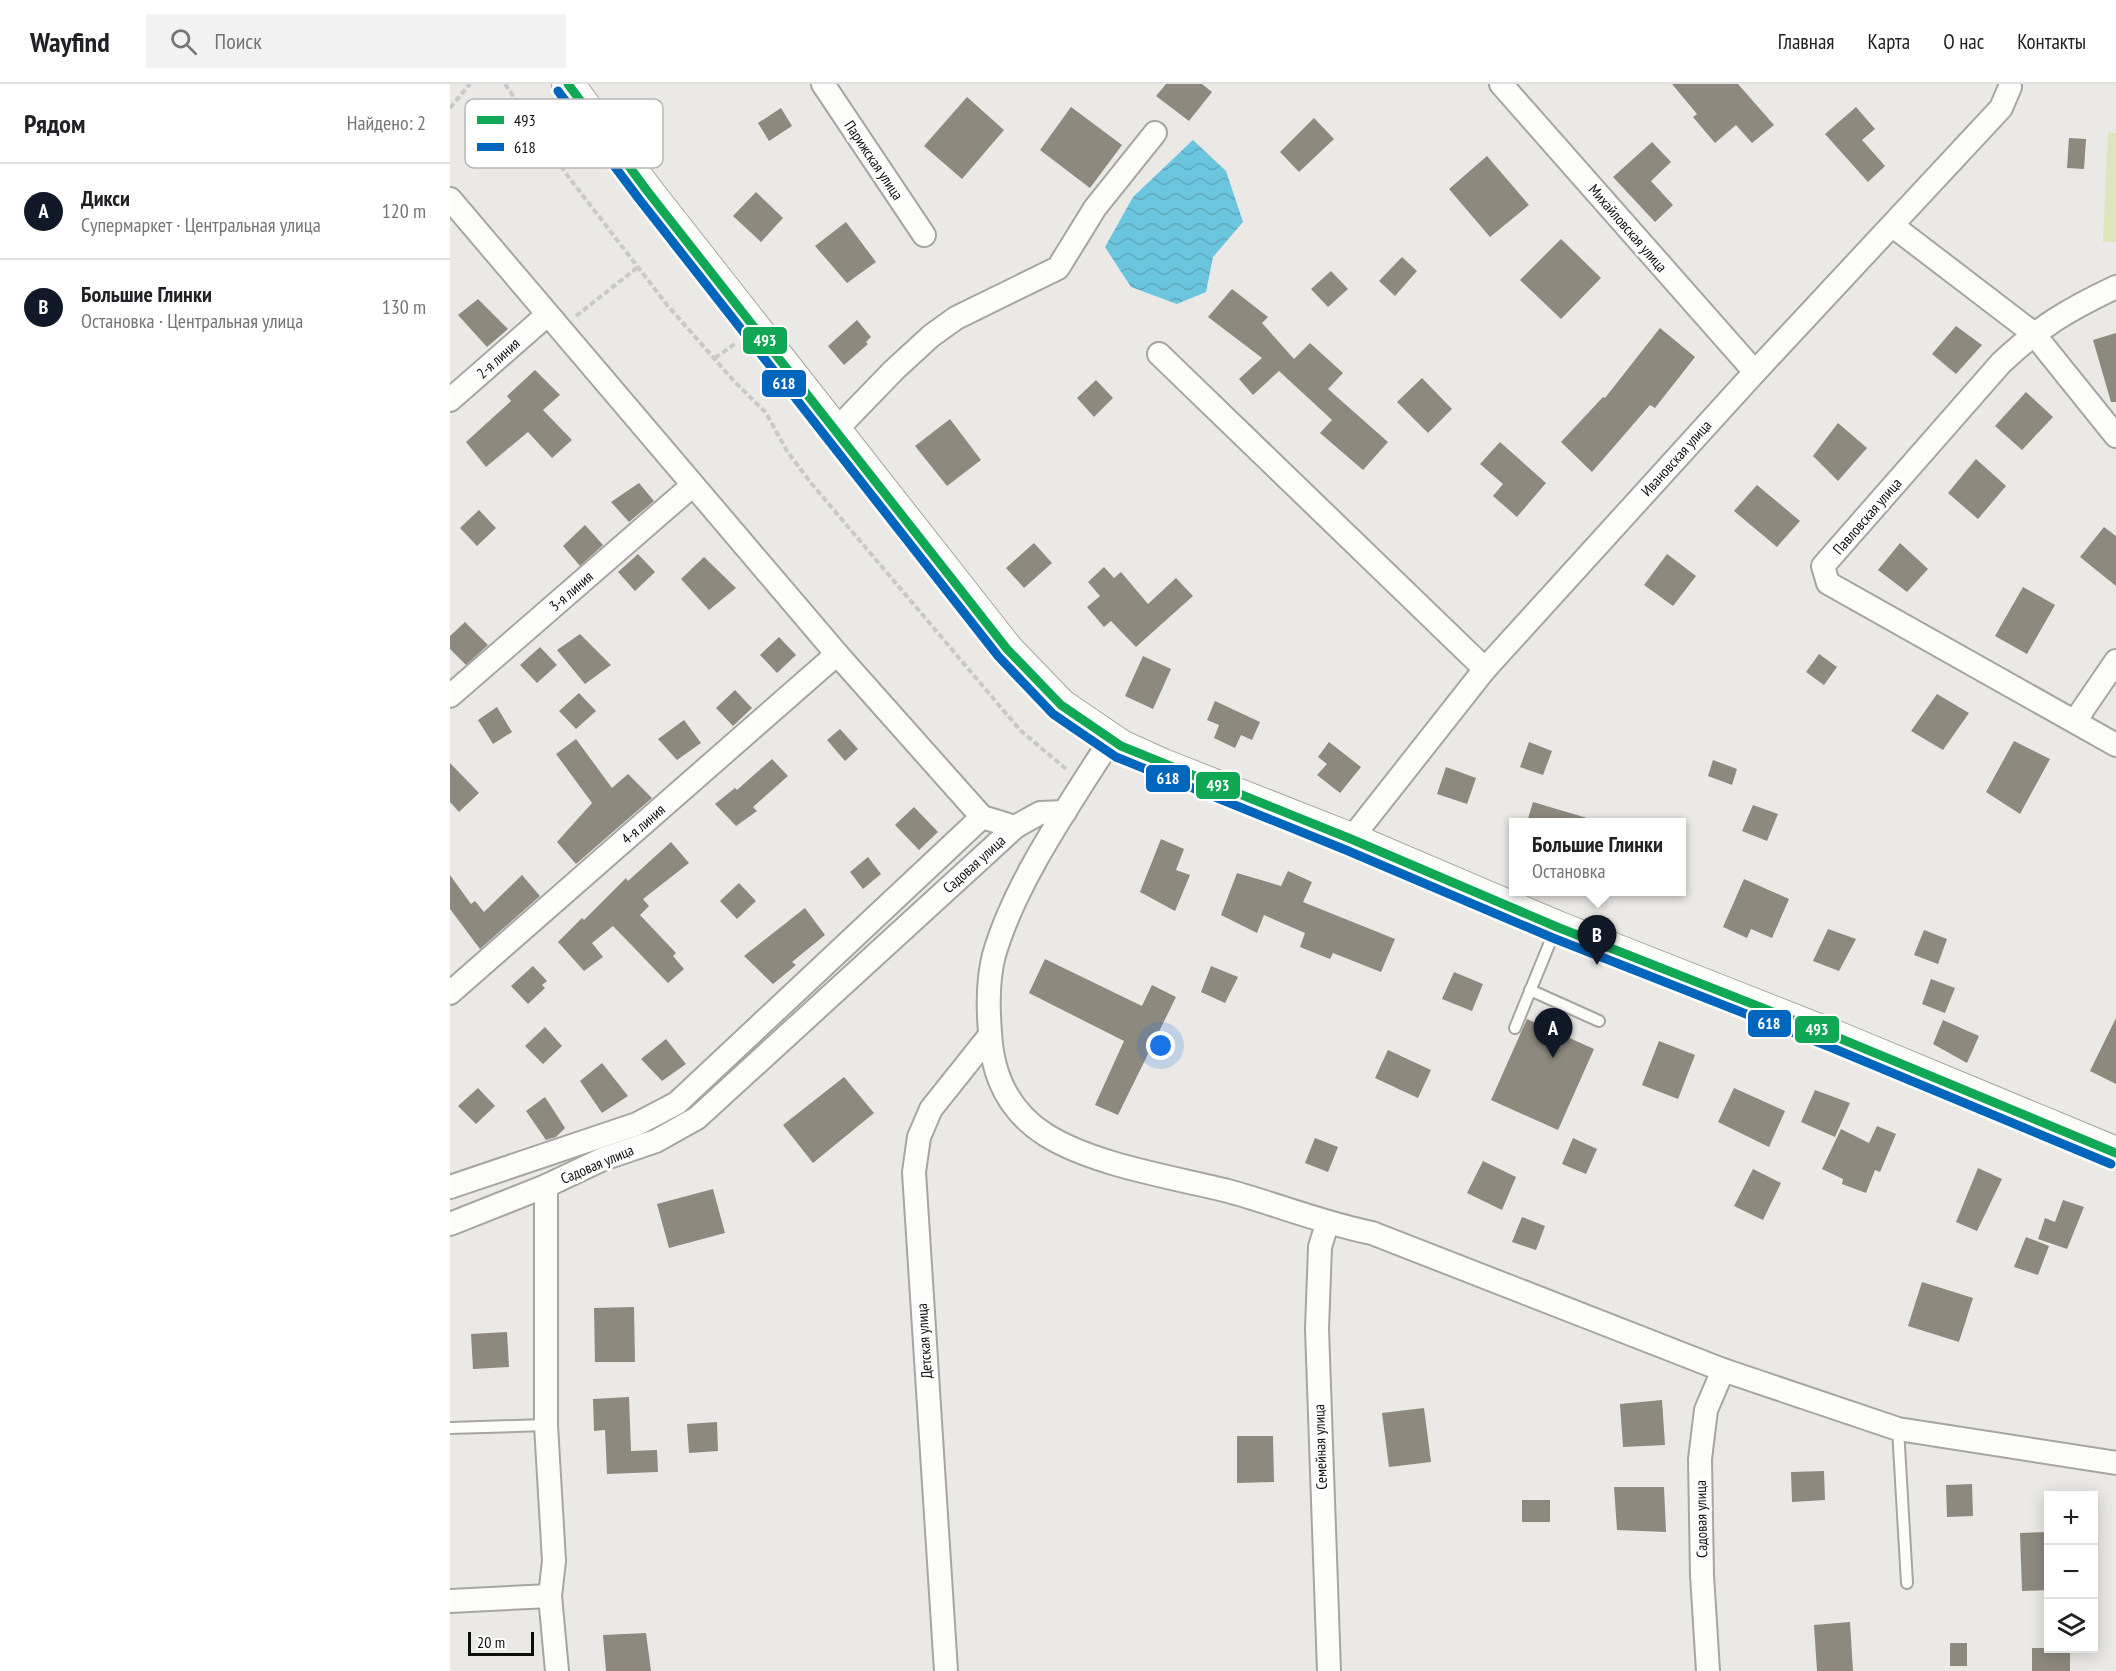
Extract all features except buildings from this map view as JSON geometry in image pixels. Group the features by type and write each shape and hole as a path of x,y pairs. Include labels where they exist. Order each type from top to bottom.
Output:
{"main road":[{"path":"568,84 579,99"},
{"path":"630,168 982,618 1035,681 1061,705 1110,739 1196,780 1352,839 1557,927 1845,1041 2116,1153"}],"street":[{"name":"Парижская улица","path":"823,84 924,235"},
{"name":"Михайловская улица","path":"1501,84 1755,372"},
{"name":"Ивановская улица","path":"1352,839 1485,669 1755,372 2001,108 2012,85"},
{"path":"836,430 894,370 956,318 1058,268 1095,208 1155,133"},
{"path":"450,199 837,654 982,817 1015,827"},
{"path":"1893,226 2032,333 2116,436"},
{"name":"Павловская улица","path":"2116,287 2069,309 2032,333 2001,363 1823,566 1828,583 2116,745"},
{"name":"2-я линия","path":"450,400 553,322"},
{"path":"1159,354 1485,669"},
{"name":"3-я линия","path":"450,696 693,485"},
{"name":"4-я линия","path":"450,993 837,654"},
{"path":"2075,721 2116,662"},
{"path":"1110,739 1012,905 994,957 988,1011 991,1057 1002,1089 1019,1114 1046,1135 1102,1159 1244,1195 1327,1224 1372,1233 1723,1370 1898,1430 2116,1463"},
{"name":"Садовая улица","path":"557,1671 550,1596 554,1561 546,1425 546,1186 603,1159 656,1141 697,1118 1015,827 1040,813 1065,812"},
{"path":"450,1186 637,1124 676,1103 982,817"},
{"name":"Детская улица","path":"946,1671 914,1172 919,1137 931,1109 990,1035"},
{"path":"450,1224 546,1186"},
{"name":"Семейная улица","path":"1327,1224 1320,1247 1317,1329 1329,1671"},
{"name":"Садовая улица","path":"1708,1671 1702,1575 1700,1458 1706,1410 1723,1370"},
{"path":"450,1601 550,1596"}],"lane":[{"path":"1515,1028 1557,927"},
{"path":"1530,990 1599,1021"},
{"path":"450,1428 546,1425"},
{"path":"1898,1430 1907,1583"}],"path":[{"path":"450,108 470,84"},
{"path":"505,84 515,99"},
{"path":"562,168 693,335 766,412 787,451 811,483 979,684 1043,752 1061,766 1086,778"},
{"path":"553,322 638,267"}],"green space":[{"path":"2108,132 2116,133 2116,242 2103,242"}],"water":[{"path":"1193,140 1226,171 1243,222 1213,257 1206,292 1177,304 1131,287 1105,247 1133,197"}],"transit line":[{"name":"493","path":"568,84 579,99"},
{"name":"618","path":"558,91 564,99"},
{"name":"618","path":"616,168 998,656 1053,714 1116,757 1346,850 1553,938 1830,1047 2111,1164"},
{"name":"493","path":"630,168 1007,649 1061,705 1121,746 1351,839 1557,927 1834,1036 2116,1153"}],"place":[{"name":"Большие Глинки","path":"1597,965"},
{"name":"Дикси","path":"1553,1058"}]}
